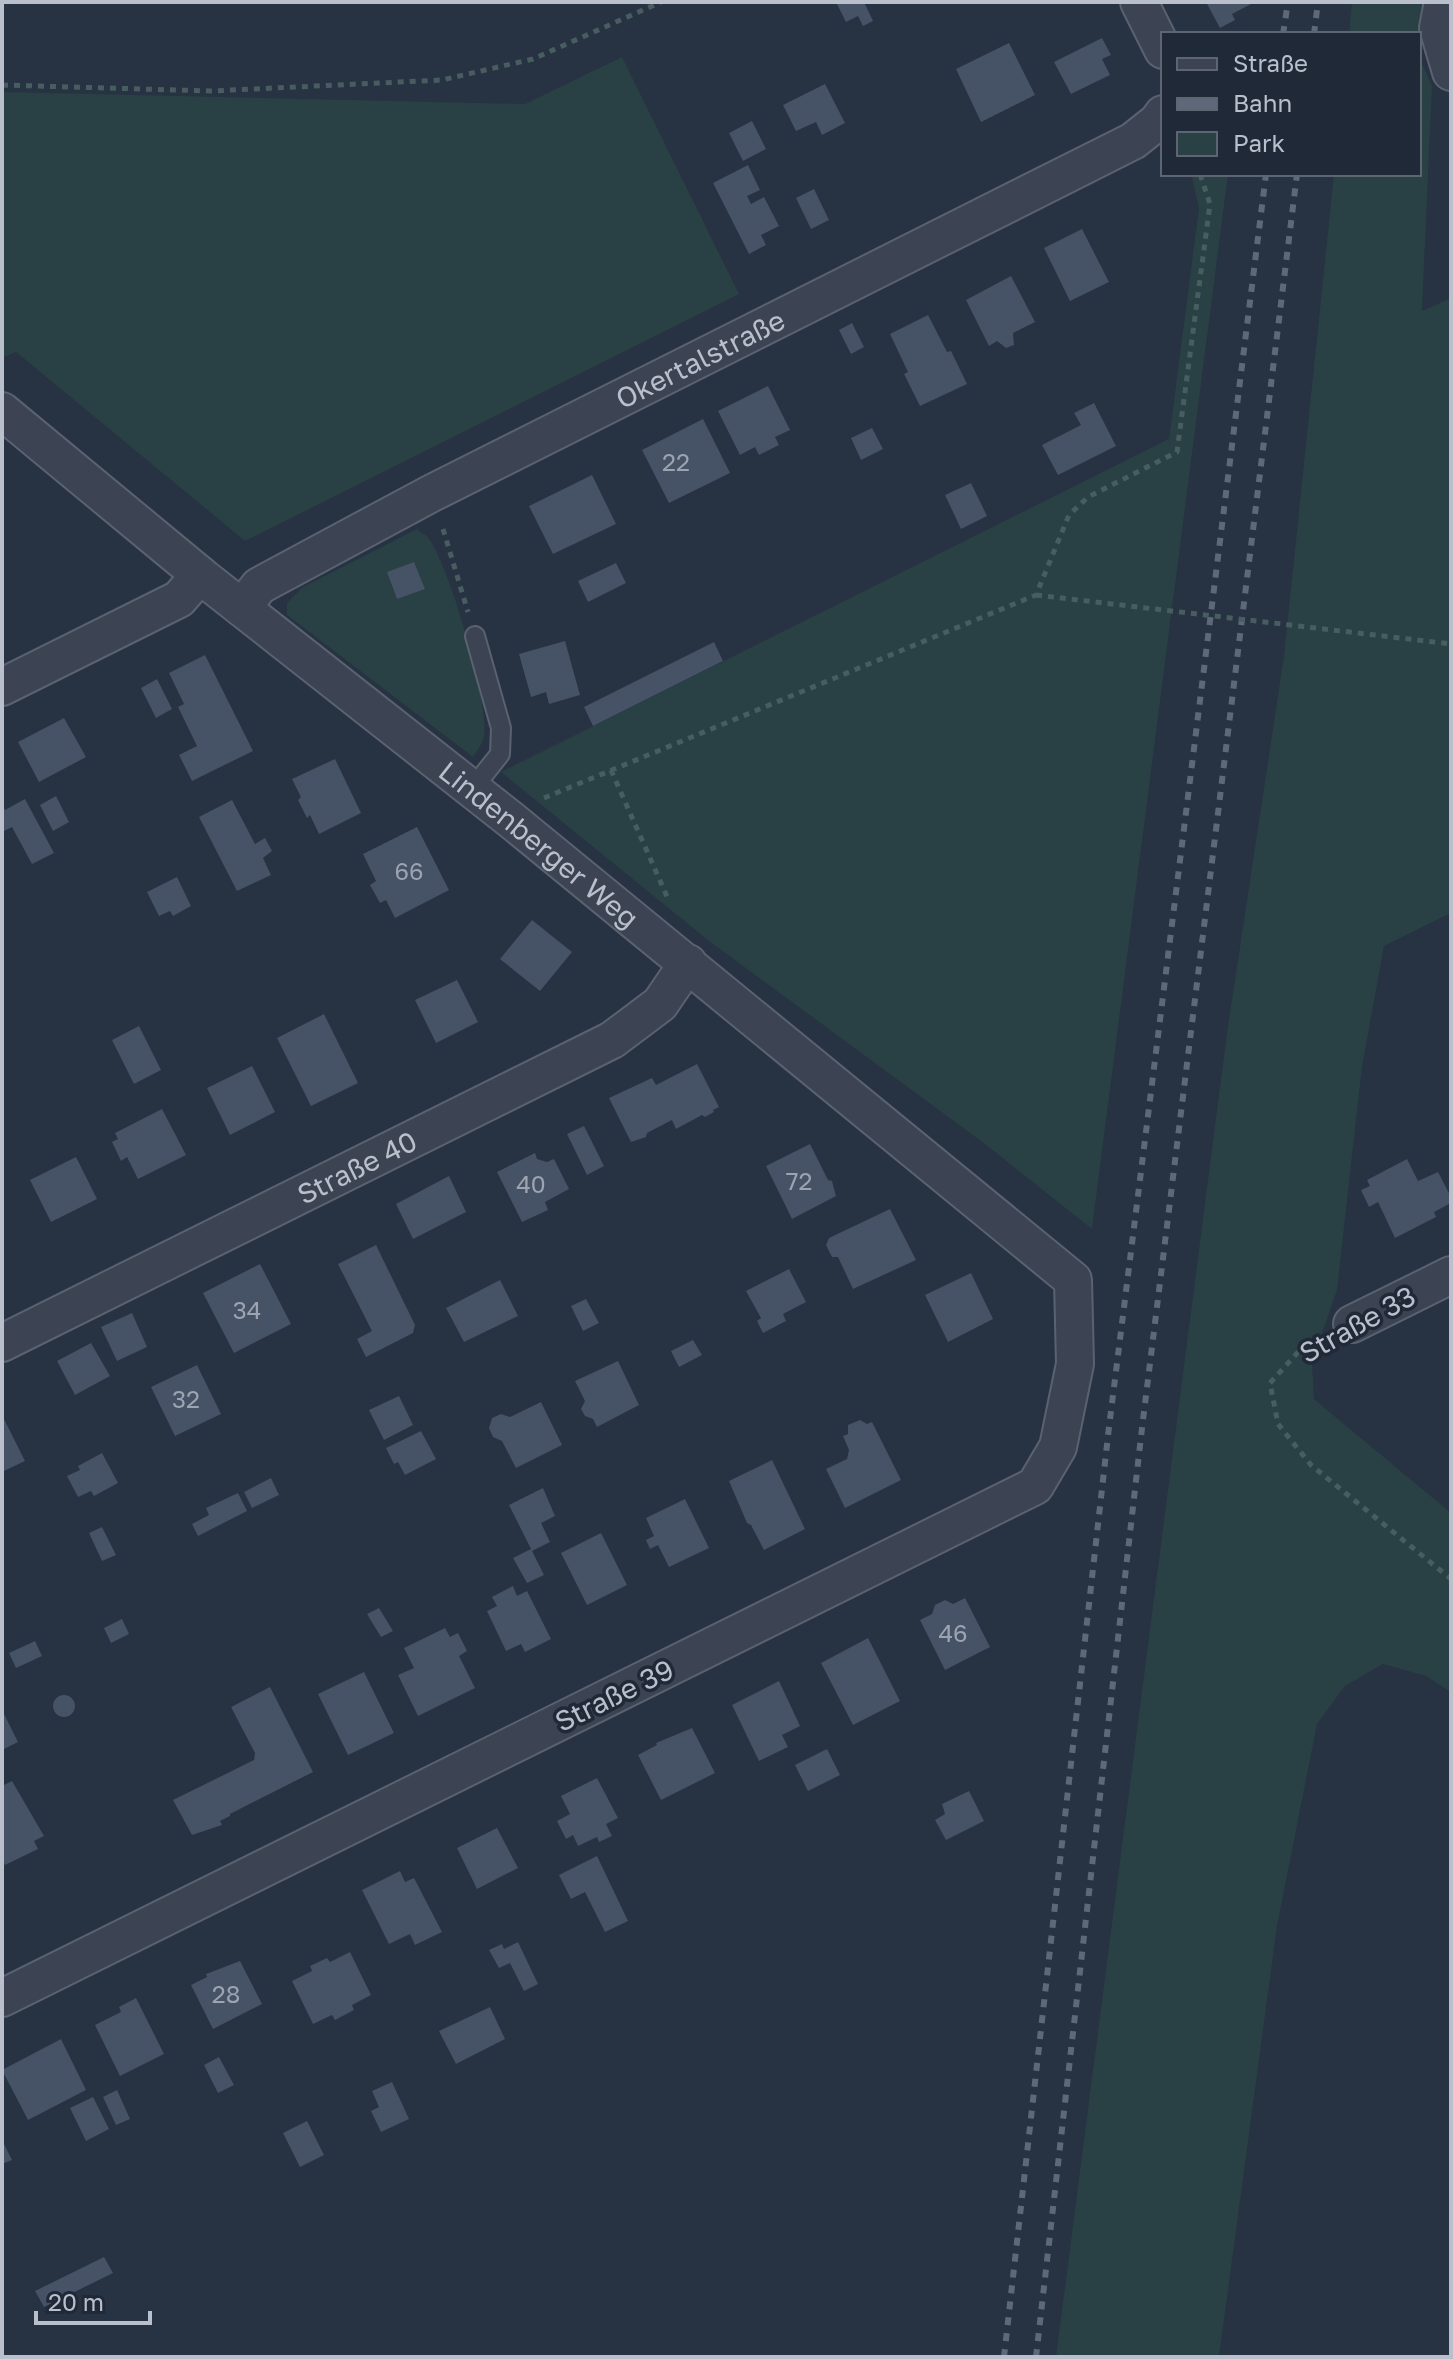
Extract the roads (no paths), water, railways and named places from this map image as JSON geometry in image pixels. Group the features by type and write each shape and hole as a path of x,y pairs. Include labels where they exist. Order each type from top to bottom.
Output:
{"street":[{"path":"1139,2 1161,46"},
{"path":"1443,2 1438,28 1451,72"},
{"name":"Okertalstraße","path":"242,608 259,586 432,493 1133,141 1161,117"},
{"name":"Lindenberger Weg","path":"2,411 200,575 473,788 1073,1280"},
{"path":"2,687 179,599 200,575"},
{"name":"Straße 40","path":"2,1343 612,1040 660,1004 688,963"},
{"name":"Straße 33","path":"1352,1324 1451,1275"},
{"name":"Straße 39","path":"2,1998 1035,1486 1058,1447 1075,1364 1073,1280"}],"lane":[{"path":"473,788 500,754 501,728 475,636"}],"railway":[{"path":"1283,32 1288,2"},
{"path":"1314,32 1318,2"},
{"path":"1004,2357 1109,1427 1266,176"},
{"path":"1036,2357 1142,1428 1297,176"}]}
